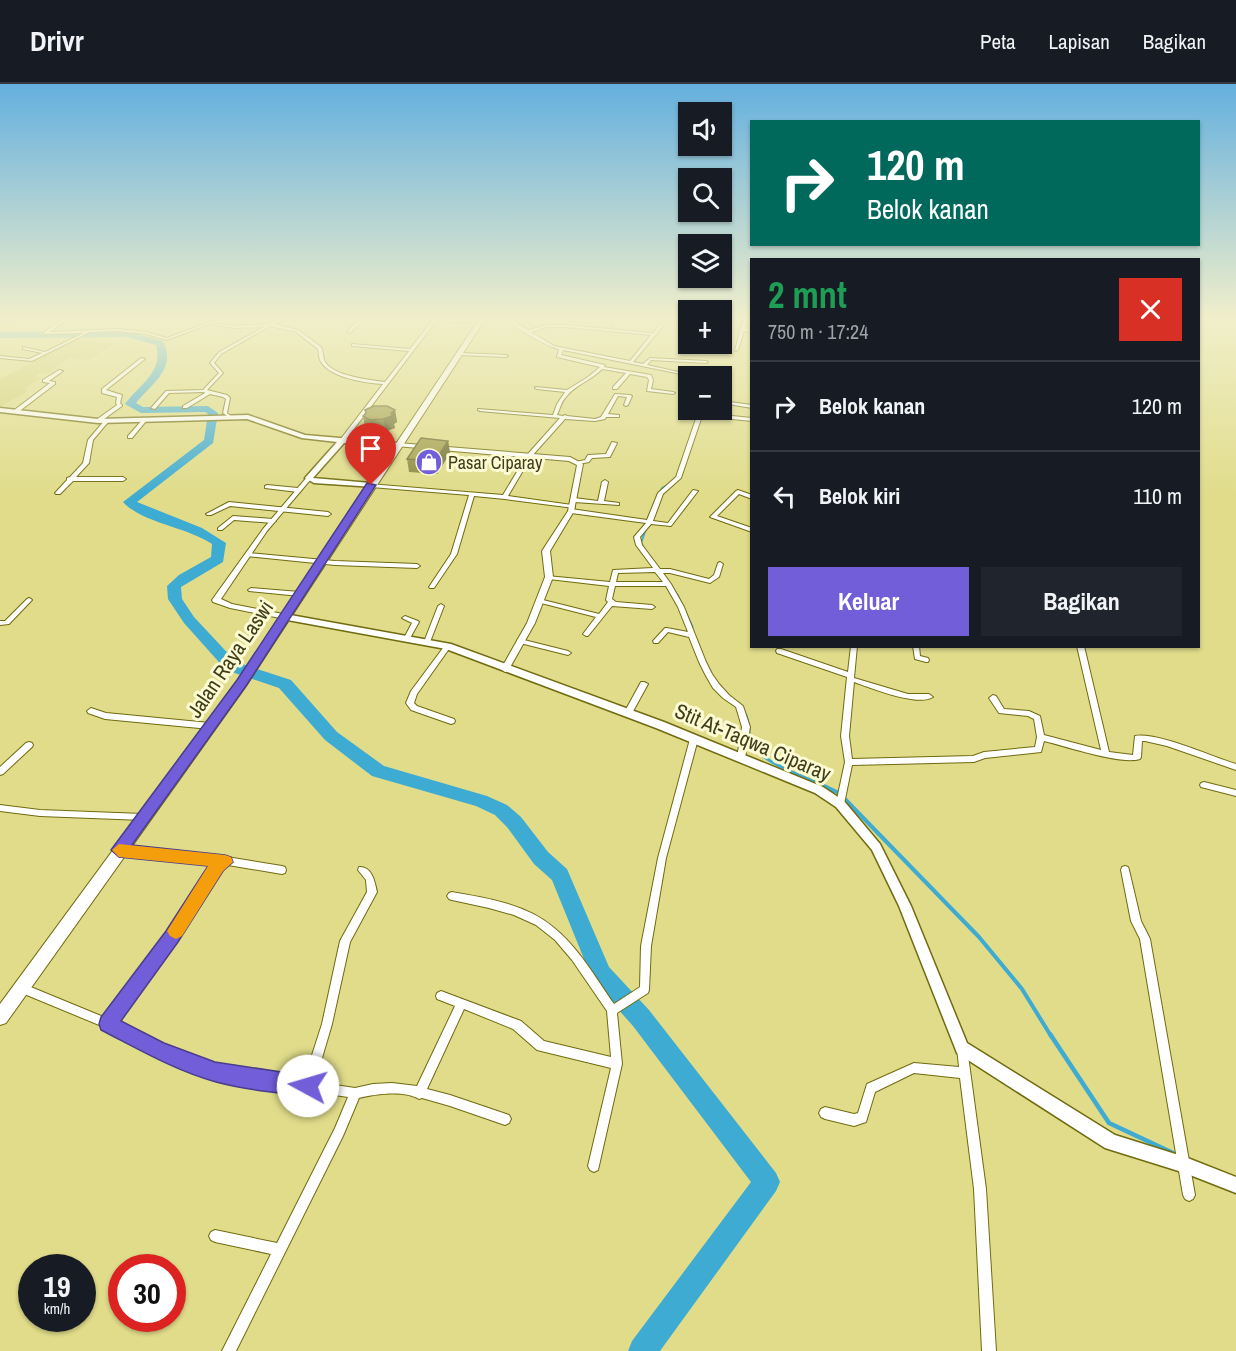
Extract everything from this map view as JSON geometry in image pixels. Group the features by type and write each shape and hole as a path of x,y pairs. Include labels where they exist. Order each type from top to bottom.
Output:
{"main road":[{"name":"Jalan Raya Laswi","path":"0,1017 242,683 371,485 445,377"},
{"path":"0,410 98,421 208,417 255,418 304,437 398,445"},
{"path":"342,441 309,478 314,481 371,485"},
{"name":"Stit At-Taqwa Ciparay","path":"285,617 448,646 628,713 819,790 840,804 876,847 906,906 962,1048"},
{"path":"962,1048 1111,1142 1185,1165 1236,1185"}],"street":[{"path":"15,412 53,383 45,381 51,377"},
{"path":"98,421 120,405 118,404 120,396 104,392 121,377"},
{"path":"185,407 206,391 218,377"},
{"path":"351,377 386,383"},
{"path":"342,441 391,377"},
{"path":"555,415 558,402 566,392 588,377"},
{"path":"615,388 625,377"},
{"path":"650,377 648,387 650,390 673,393"},
{"path":"537,388 566,392"},
{"path":"153,408 168,392 206,391 228,399 225,413 227,417"},
{"path":"605,415 617,395 630,396 626,405"},
{"path":"732,404 750,407"},
{"path":"480,410 595,420 605,415 617,416"},
{"path":"505,497 529,456 565,416"},
{"path":"732,417 750,420"},
{"path":"130,437 145,420"},
{"path":"698,420 678,478 661,493 649,523 638,537 639,545 660,571 681,607 712,685 722,696 739,706 746,727 741,758"},
{"path":"58,494 69,479 86,463 91,440 107,421"},
{"path":"398,445 579,462 587,461 591,455 608,456 614,443"},
{"path":"505,669 549,577 546,548 572,506 579,462"},
{"path":"285,617 217,602 218,596 282,509 309,478"},
{"path":"69,479 123,479"},
{"path":"601,502 605,482"},
{"path":"371,485 505,497 572,506 649,523 672,524 695,491"},
{"path":"267,487 298,490"},
{"path":"750,496 738,492 713,517 750,529"},
{"path":"432,587 454,554 472,494"},
{"path":"572,506 601,502 617,504"},
{"path":"209,514 229,504 328,514"},
{"path":"220,528 233,518 273,521"},
{"path":"248,555 417,566"},
{"path":"611,603 609,597 615,571 660,571 710,581 717,576 720,564"},
{"path":"549,577 613,584 668,584"},
{"path":"251,590 300,594"},
{"path":"0,623 7,623 29,600"},
{"path":"539,601 600,616"},
{"path":"611,603 652,607"},
{"path":"586,634 611,603"},
{"path":"427,642 441,606"},
{"path":"405,618 416,622 407,638"},
{"path":"656,641 667,630 691,634"},
{"path":"520,641 568,653"},
{"path":"448,646 414,693 410,703 414,708 451,722"},
{"path":"840,804 849,762 845,736 854,648"},
{"path":"916,648 917,657 926,660"},
{"path":"1080,648 1106,754"},
{"path":"779,651 908,697 929,697"},
{"path":"628,713 645,684"},
{"path":"849,762 974,759 984,755 1035,752 1040,748 1041,737 1037,718 1032,714 1002,711 993,698"},
{"path":"91,711 105,716 210,726"},
{"path":"1041,737 1106,754 1136,758 1136,741 1144,736 1236,767"},
{"path":"613,1010 644,990 646,946 662,858 694,739"},
{"path":"0,772 29,745"},
{"path":"1204,786 1236,793"},
{"path":"0,808 40,813 143,817"},
{"path":"119,850 282,870"},
{"path":"108,1024 172,936 217,867 225,862"},
{"path":"308,1086 327,1024 345,941 372,892 370,879 362,870"},
{"path":"1125,870 1136,921 1145,939 1189,1195"},
{"path":"452,897 496,904 548,928 576,958 613,1010 617,1064 594,1166"},
{"path":"21,988 108,1024 159,1050 215,1072 261,1081 355,1093 381,1087 419,1094 505,1119"},
{"path":"441,996 517,1025 541,1046 551,1050 617,1064"},
{"path":"419,1094 461,1004"},
{"path":"962,1048 980,1189 989,1351"},
{"path":"825,1113 854,1120 862,1118 871,1089 908,1070 921,1068 966,1073"},
{"path":"229,1351 278,1249 339,1132 355,1093"},
{"path":"215,1236 278,1249"}],"shaded area":[{"path":"42,378 27,387 26,392 0,407 0,379"}],"building":[{"path":"374,406 387,406 395,410 391,413 392,416 383,419 370,420 363,416 366,413 365,410"},
{"path":"421,438 448,441 435,461 407,459"}],"waterway":[{"path":"155,377 130,404 141,410 208,409 213,413 209,441 129,502 197,530 219,543 218,559 174,586 175,599 189,620 231,666 285,684 331,736 378,771 481,801 501,810 514,822 541,858 560,875 601,974 641,1018 767,1182 642,1351"},
{"path":"658,496 662,488 669,484"},
{"path":"644,548 641,543 646,529"},
{"path":"677,595 692,627"},
{"path":"744,712 751,743 755,749 773,763 827,787"},
{"path":"824,786 839,793 979,937 1022,989 1051,1036"},
{"path":"1050,1034 1109,1123 1173,1153"}],"slow traffic":[{"path":"119,850 225,862 217,867 176,931"}],"place":[{"name":"Pasar Ciparay","path":"429,462"}],"route":[{"path":"308,1086 261,1081 215,1072 159,1050 108,1024 172,936 217,867 225,862 119,850 242,683 371,485"}]}
